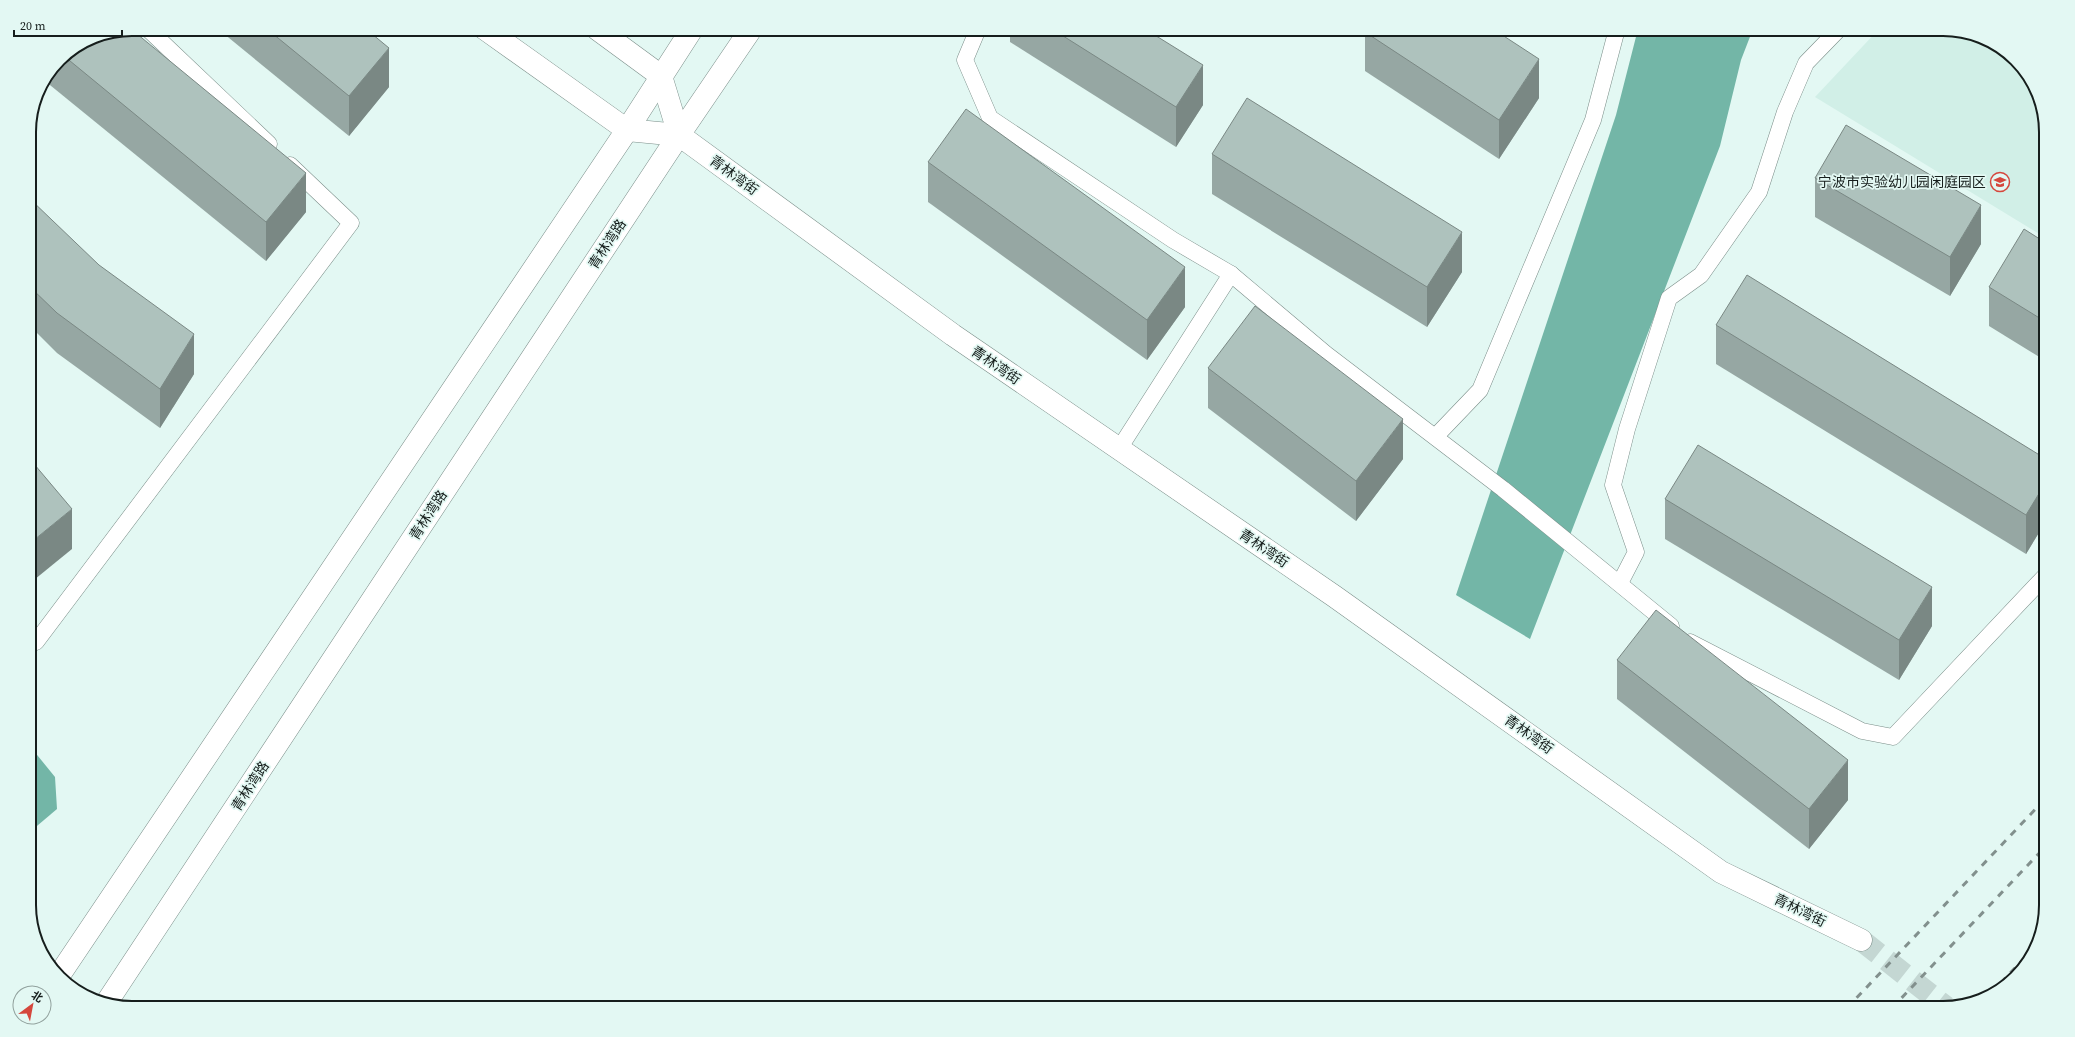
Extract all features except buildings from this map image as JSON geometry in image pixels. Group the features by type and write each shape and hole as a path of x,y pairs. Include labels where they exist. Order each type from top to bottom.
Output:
{"main road":[{"path":"495,36 627,130 679,135 661,76 607,36"},
{"path":"62,970 627,130 687,36"},
{"name":"青林湾路","path":"110,998 679,135 746,36"},
{"name":"青林湾街","path":"679,135 953,335 1334,596 1721,872 1861,940"}],"lane":[{"path":"36,642 351,223 155,36"},
{"path":"975,36 965,60 990,118 1172,240 1231,274 1326,354 1436,436 1591,559 1688,641 1862,731 1893,737 2039,582"},
{"path":"1436,436 1480,390 1594,120 1615,36"},
{"path":"1620,583 1636,552 1613,485 1627,429 1669,298 1701,275 1760,192 1785,112 1806,63 1832,36"},
{"path":"1119,449 1231,274"}],"shaded area":[{"path":"1636,36 1750,36 1741,60 1720,146 1530,639 1456,595 1616,115"},
{"name":"宁波市实验幼儿园闲庭园区","path":"1872,36 1949,36 1974,41 1996,52 2015,69 2023,79 2034,101 2039,126 2039,234 1815,97"},
{"path":"36,754 55,777 57,809 36,827"}],"tunnel":[{"path":"1861,940 1938,1001"}],"railway":[{"path":"1854,1001 2039,805"},
{"path":"1899,1001 2039,853"}],"place":[{"name":"宁波市实验幼儿园闲庭园区","path":"2000,182"}]}
